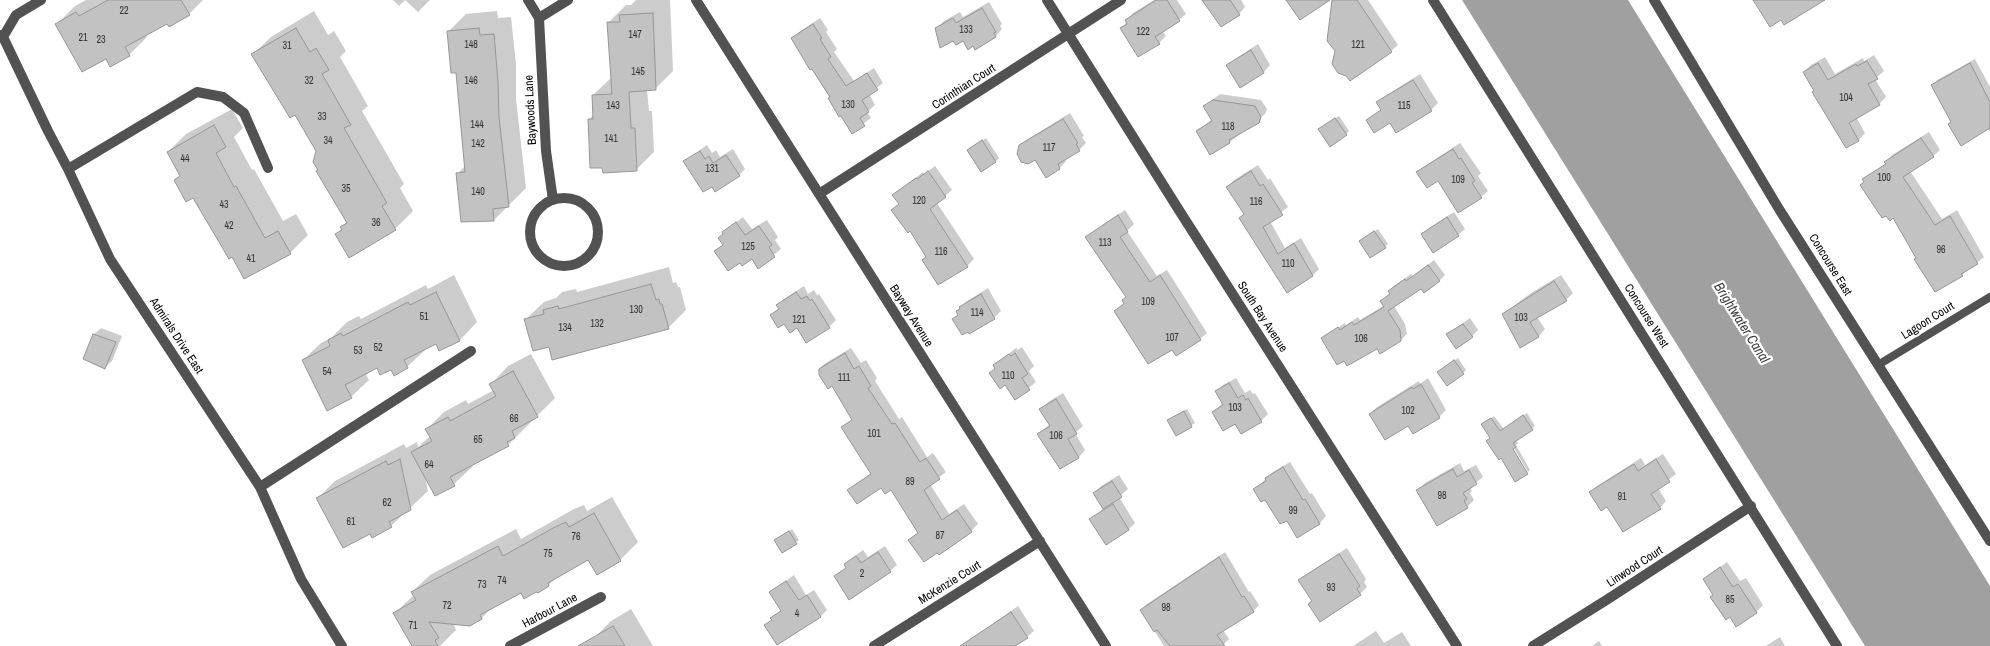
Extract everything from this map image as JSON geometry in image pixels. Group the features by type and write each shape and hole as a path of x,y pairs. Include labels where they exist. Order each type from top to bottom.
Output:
{"street":[{"path":"1,36 16,15 41,0"},
{"name":"Baywoods Lane","path":"528,0 539,18 546,151 553,200"},
{"path":"539,18 568,0"},
{"name":"Bayway Avenue","path":"696,0 1106,646"},
{"name":"South Bay Avenue","path":"1047,0 1182,216 1457,646"},
{"name":"Corinthian Court","path":"819,194 1121,0"},
{"name":"Concourse West","path":"1433,0 1837,646"},
{"name":"Concourse East","path":"1654,0 1780,209 1990,541"},
{"name":"Admirals Drive East","path":"1,36 68,169 110,259 260,487 301,579 342,646"},
{"path":"68,169 197,92 223,97 244,112 268,168"},
{"path":"560,198 578,201 588,208 597,225 597,240 591,252 578,263 568,266 550,263 540,256 531,240 531,224 538,210 553,200 560,198"},
{"path":"260,487 471,351"},
{"name":"Linwood Court","path":"1533,646 1608,600 1751,506"},
{"name":"McKenzie Court","path":"874,646 1040,541"},
{"name":"Harbour Lane","path":"510,646 601,597"}],"lane":[{"name":"Lagoon Court","path":"1878,365 1990,297"}],"water":[{"name":"Brightwater Canal","path":"1462,0 1628,0 1990,586 1990,646 1865,646"}],"building":[{"path":"108,0 181,0 190,15 169,27 167,24 125,47 130,56 110,67 106,59 82,72 55,24 76,12 79,16"},
{"path":"1156,0 1167,0 1180,21 1155,37 1160,44 1138,57 1120,28 1127,24 1125,20"},
{"path":"1202,0 1230,0 1240,15 1221,27"},
{"path":"1286,0 1330,0 1300,20"},
{"path":"1332,0 1357,0 1392,52 1350,81 1346,76 1338,73 1332,64 1335,51 1327,41"},
{"path":"1753,0 1825,0 1784,25 1781,20 1770,27"},
{"path":"982,8 996,32 994,33 996,37 975,50 973,46 968,50 963,41 956,45 953,41 940,48 935,28 953,18 956,23"},
{"path":"653,13 656,90 629,92 631,128 635,128 637,171 603,173 602,168 590,168 588,119 593,119 592,95 612,94 607,22 620,22 619,15"},
{"path":"813,24 831,57 828,59 846,86 867,73 878,90 862,100 869,112 860,118 865,126 852,134 841,116 839,117 828,98 830,97 812,69 810,70 791,38"},
{"path":"296,28 310,52 316,48 329,70 322,74 351,125 344,128 387,203 382,206 396,230 349,258 335,234 342,230 340,227 347,223 316,171 318,170 313,162 316,151 295,115 290,118 251,54"},
{"path":"479,28 480,35 494,34 499,117 509,207 493,209 494,221 461,222 456,173 465,172 456,73 451,73 447,31"},
{"path":"1251,50 1264,73 1240,88 1226,65"},
{"path":"1867,61 1878,79 1868,84 1880,105 1849,123 1859,141 1846,148 1812,92 1814,91 1803,72 1818,63 1828,80 1856,64 1857,66"},
{"path":"1970,63 1990,102 1990,128 1961,146 1948,124 1951,122 1931,85"},
{"path":"1413,80 1432,111 1396,133 1390,123 1374,133 1366,120 1381,110 1376,102"},
{"path":"1213,100 1255,106 1261,117 1259,123 1229,140 1230,143 1210,155 1196,131 1212,121 1203,106"},
{"path":"1335,118 1347,135 1330,147 1318,129"},
{"path":"1063,119 1078,143 1076,144 1080,151 1058,164 1060,169 1046,178 1035,160 1028,164 1021,162 1017,154 1019,145"},
{"path":"214,125 226,147 216,153 234,187 236,186 265,238 278,231 291,254 244,279 232,257 229,259 193,198 186,202 174,180 180,176 167,152"},
{"path":"1921,138 1934,157 1903,177 1935,225 1950,216 1978,264 1961,274 1963,276 1935,292 1914,259 1916,258 1893,218 1890,221 1886,216 1882,218 1860,185 1864,182 1862,179 1886,164 1884,162"},
{"path":"982,140 996,162 981,172 967,150"},
{"path":"1453,149 1475,181 1472,183 1482,198 1458,213 1438,181 1427,188 1416,172"},
{"path":"700,151 705,159 709,156 713,163 726,155 740,176 715,192 712,187 703,192 683,161"},
{"path":"928,171 946,197 930,209 968,267 938,285 922,260 926,257 910,231 908,233 891,210 899,204 892,195"},
{"path":"1251,171 1260,186 1263,184 1283,215 1263,227 1278,254 1294,243 1313,276 1287,293 1239,218 1244,214 1226,187"},
{"path":"1118,215 1128,232 1120,237 1150,282 1160,275 1201,340 1176,356 1172,350 1148,364 1114,311 1124,304 1122,300 1126,297 1085,237"},
{"path":"1447,217 1459,236 1433,253 1421,234"},
{"path":"736,222 745,235 759,226 772,245 769,247 775,257 758,269 752,259 742,266 740,263 728,271 714,251 723,245 718,238 723,234 722,232"},
{"path":"1374,231 1386,248 1370,258 1359,241"},
{"path":"1428,265 1440,281 1424,293 1421,289 1388,311 1400,330 1401,341 1380,354 1377,349 1347,366 1344,361 1337,365 1321,338 1338,327 1340,330 1352,322 1354,325 1384,307 1380,301 1390,294 1388,291"},
{"path":"1554,281 1567,301 1530,322 1539,337 1520,348 1502,314"},
{"path":"651,284 656,300 659,299 660,304 662,304 669,329 552,360 549,347 533,351 524,319 544,314 543,310 558,306 559,309"},
{"path":"436,292 460,341 439,351 436,344 404,360 408,368 394,376 391,370 380,375 377,368 345,385 352,398 327,411 302,360 330,346 328,340 341,333 343,336 408,302 410,305"},
{"path":"796,292 801,299 807,296 810,301 812,299 830,328 806,343 797,328 790,333 784,324 778,328 770,315 779,309 776,305"},
{"path":"981,294 995,319 969,334 968,332 962,335 952,319 958,315 956,311 960,309 959,307"},
{"path":"1463,324 1473,337 1456,349 1446,334"},
{"path":"93,334 116,342 105,369 83,359"},
{"path":"845,353 854,369 859,366 871,386 868,388 892,424 895,423 920,462 926,458 940,479 924,490 942,520 957,510 972,532 939,555 937,553 924,562 908,540 918,533 891,490 885,494 881,488 857,504 847,490 871,474 841,427 852,420 832,386 828,389 819,375 819,369"},
{"path":"1015,353 1028,374 1022,378 1030,390 1015,400 1005,385 1000,389 989,373 995,369 993,365 1009,354 1011,356"},
{"path":"1454,360 1464,374 1447,386 1437,372"},
{"path":"513,371 538,417 512,431 515,438 507,442 509,446 450,477 455,486 435,496 411,452 432,441 425,429 448,417 450,421 496,396 489,384"},
{"path":"1229,383 1238,398 1243,395 1246,400 1248,398 1262,422 1241,434 1235,424 1223,431 1212,412 1223,405 1215,391"},
{"path":"1421,384 1440,418 1413,434 1408,426 1385,440 1369,414 1412,387 1413,389"},
{"path":"1056,399 1077,434 1068,439 1079,458 1060,469 1037,434 1050,426 1039,409"},
{"path":"1184,411 1192,427 1176,436 1167,420"},
{"path":"1523,415 1533,430 1513,443 1516,447 1513,449 1528,474 1515,482 1501,458 1499,460 1486,441 1490,438 1481,424 1491,418 1500,431"},
{"path":"400,459 411,510 389,522 392,527 372,538 370,534 343,548 316,498 386,461 388,465"},
{"path":"1656,459 1670,482 1651,494 1661,509 1623,532 1607,507 1601,511 1589,492 1634,464 1638,471"},
{"path":"1283,467 1320,524 1297,538 1287,521 1280,524 1265,500 1261,502 1253,489 1266,481 1265,478"},
{"path":"1453,469 1457,477 1469,470 1477,484 1463,493 1467,499 1464,501 1468,508 1437,526 1416,490"},
{"path":"1112,481 1122,497 1103,509 1093,493"},
{"path":"1113,504 1129,530 1106,545 1089,519"},
{"path":"594,513 621,561 597,575 588,560 548,583 549,586 538,593 536,592 524,599 521,593 480,615 482,619 470,626 429,622 439,638 435,640 438,646 412,646 393,613 416,600 411,592 498,546 503,556 555,527 566,522 569,527"},
{"path":"789,531 797,544 782,553 774,540"},
{"path":"878,552 891,572 849,600 834,576 846,568 844,564 856,556 861,563"},
{"path":"1339,554 1360,586 1357,589 1361,595 1320,622 1308,604 1312,601 1298,580"},
{"path":"1219,557 1242,597 1244,596 1254,612 1217,635 1225,646 1170,646 1157,630 1154,632 1140,610"},
{"path":"1720,567 1733,587 1738,584 1757,613 1736,627 1730,617 1726,620 1710,597 1713,595 1703,579"},
{"path":"786,581 799,600 807,595 821,617 777,645 764,625 772,620 770,618 781,611 769,592"},
{"path":"1011,612 1028,638 1015,646 960,646"},
{"path":"613,626 625,646 578,646"}]}
